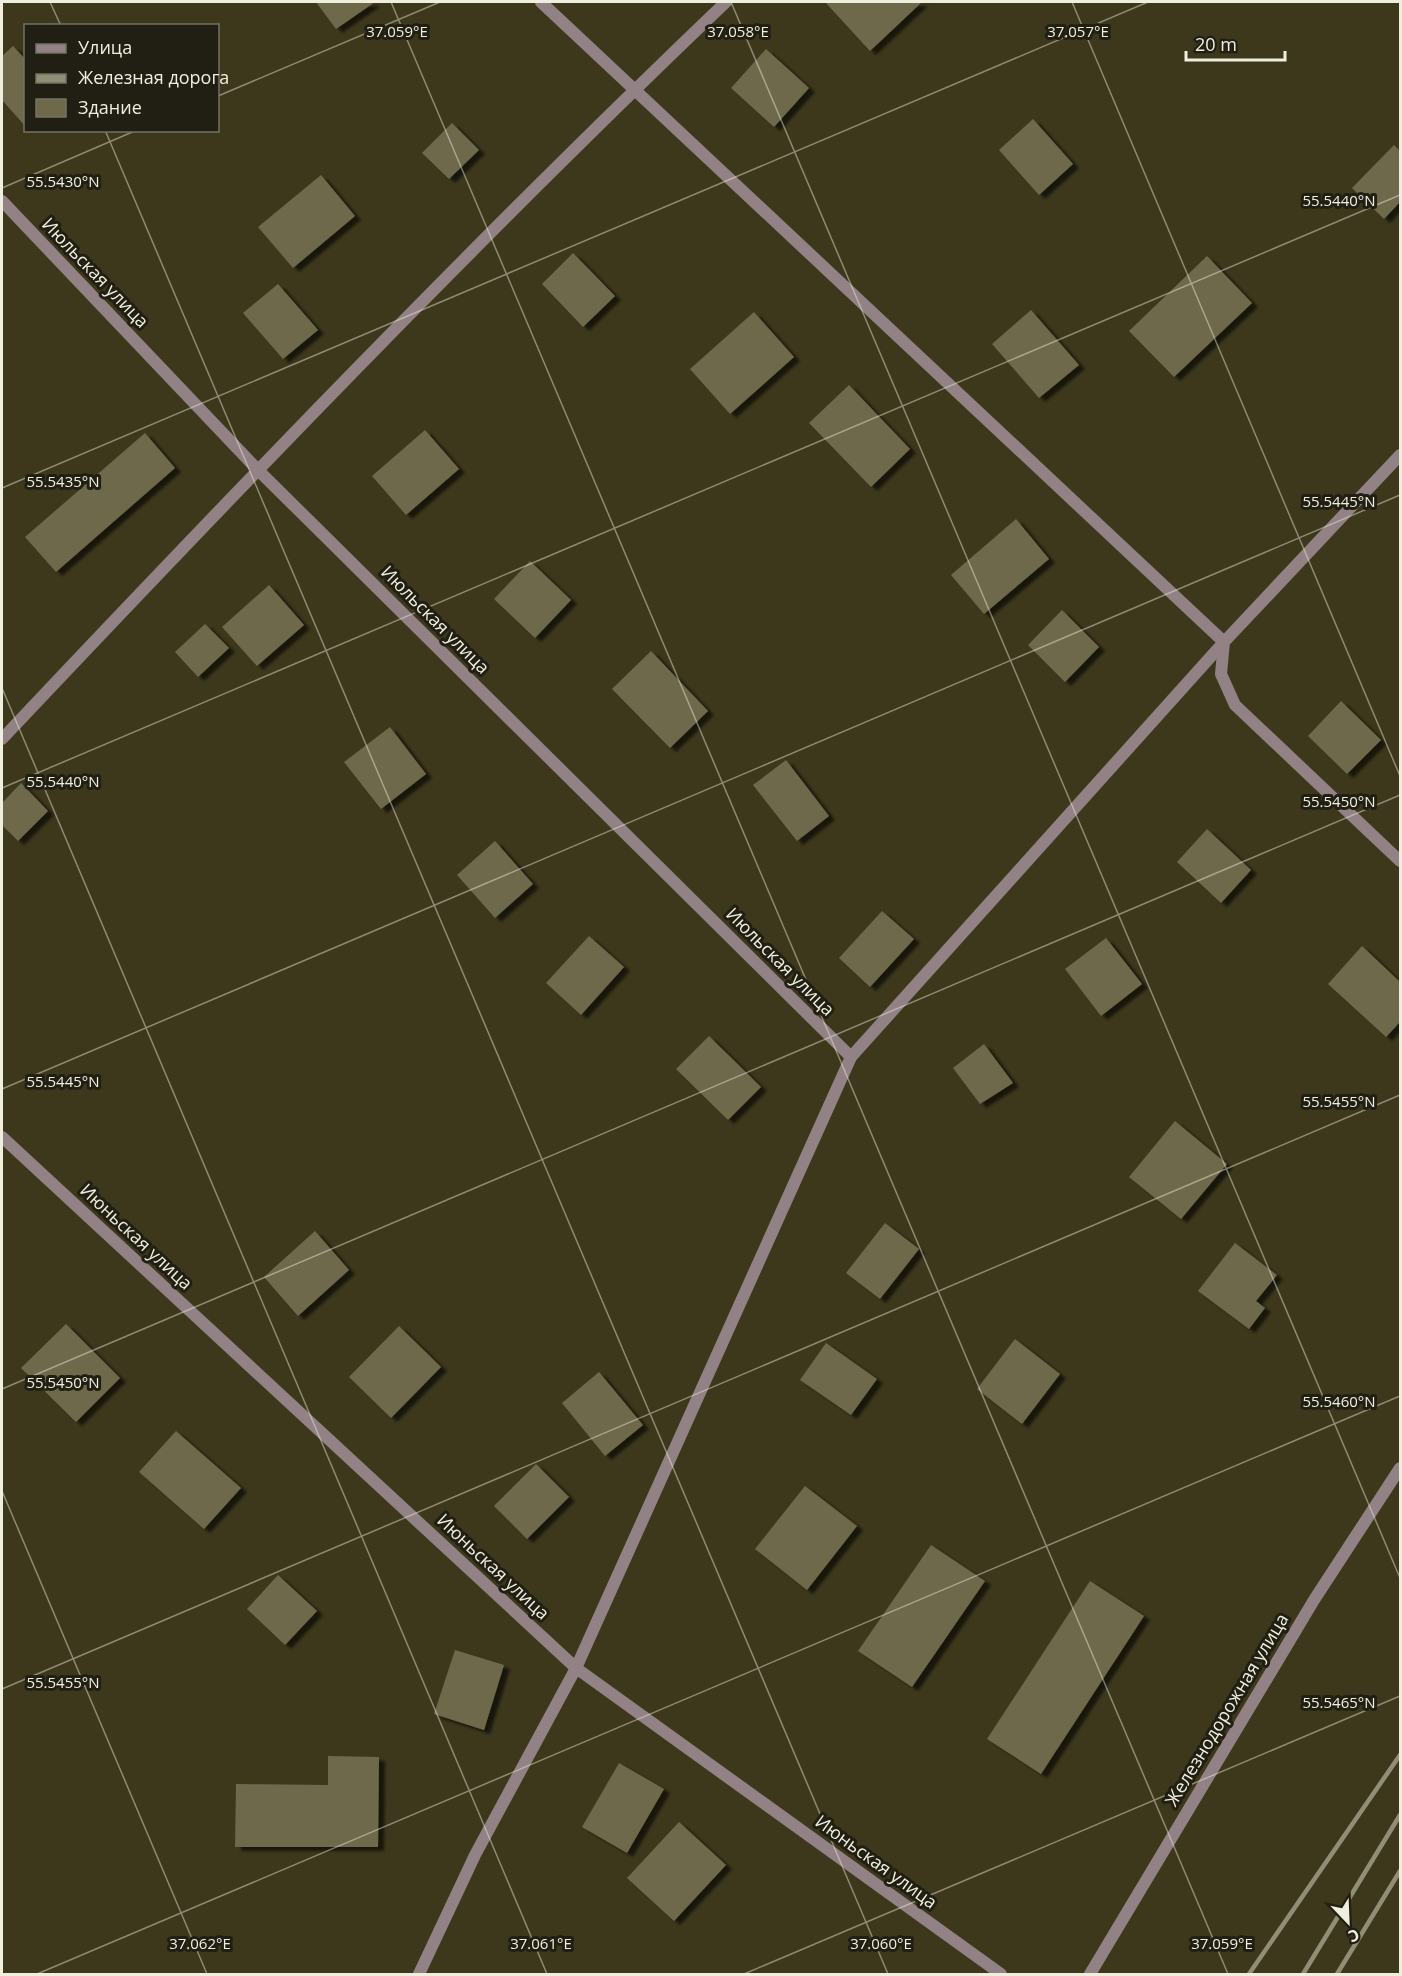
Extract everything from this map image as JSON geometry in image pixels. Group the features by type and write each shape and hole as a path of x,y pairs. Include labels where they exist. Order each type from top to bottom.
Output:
{"street":[{"path":"541,2 1224,642"},
{"path":"2,739 257,469 635,89 726,2"},
{"name":"Июльская улица","path":"2,201 257,469 851,1057"},
{"path":"419,1974 475,1855 576,1668 851,1057 1224,642 1401,455"},
{"path":"1224,642 1221,674 1235,705 1401,861"},
{"name":"Июньская улица","path":"2,1137 576,1668 1001,1974"},
{"name":"Железнодорожная улица","path":"1090,1974 1314,1600 1401,1468"}],"building":[{"path":"316,2 375,2 336,29"},
{"path":"825,2 922,2 870,51"},
{"path":"13,46 24,58 24,125 2,100 2,56"},
{"path":"766,49 809,88 774,127 731,88"},
{"path":"1033,119 1073,164 1039,195 999,150"},
{"path":"452,123 479,150 449,179 422,153"},
{"path":"1394,145 1400,151 1400,202 1384,219 1352,188"},
{"path":"321,175 355,216 293,268 258,227"},
{"path":"573,253 615,296 583,327 542,284"},
{"path":"1207,256 1252,303 1174,377 1129,331"},
{"path":"278,284 318,330 283,359 243,313"},
{"path":"1031,310 1079,365 1039,398 992,344"},
{"path":"754,312 794,357 730,414 690,369"},
{"path":"849,385 910,449 871,487 809,423"},
{"path":"425,430 459,469 406,515 372,476"},
{"path":"145,433 175,468 56,572 25,537"},
{"path":"1016,519 1049,559 984,614 951,575"},
{"path":"530,561 571,600 535,638 494,599"},
{"path":"269,585 304,625 257,666 222,627"},
{"path":"1062,610 1099,647 1065,682 1028,645"},
{"path":"205,624 229,648 198,677 175,652"},
{"path":"651,651 708,711 670,748 612,689"},
{"path":"1341,701 1381,740 1347,774 1308,736"},
{"path":"390,727 426,774 381,809 344,762"},
{"path":"786,760 829,816 797,841 753,785"},
{"path":"21,783 48,811 18,841 2,825 2,803"},
{"path":"1207,829 1251,870 1221,903 1177,862"},
{"path":"495,841 533,884 495,918 457,875"},
{"path":"882,911 914,939 870,987 839,958"},
{"path":"589,936 624,967 581,1015 546,983"},
{"path":"1106,938 1142,984 1101,1016 1065,969"},
{"path":"1362,946 1400,982 1400,1022 1386,1037 1328,984"},
{"path":"709,1036 761,1087 728,1120 676,1069"},
{"path":"984,1044 1013,1083 980,1104 953,1068"},
{"path":"1175,1121 1227,1164 1181,1219 1129,1177"},
{"path":"885,1223 919,1249 880,1299 846,1273"},
{"path":"315,1231 349,1270 298,1316 264,1277"},
{"path":"1235,1243 1277,1275 1256,1301 1265,1308 1249,1329 1198,1291"},
{"path":"66,1324 120,1378 76,1422 21,1368"},
{"path":"399,1326 441,1367 391,1418 349,1377"},
{"path":"1015,1339 1060,1374 1022,1424 977,1389"},
{"path":"826,1343 877,1379 851,1415 800,1380"},
{"path":"599,1372 643,1425 605,1456 562,1403"},
{"path":"176,1431 241,1488 204,1529 139,1472"},
{"path":"536,1464 569,1497 527,1539 494,1506"},
{"path":"805,1486 857,1526 807,1590 755,1549"},
{"path":"931,1545 985,1581 912,1687 858,1651"},
{"path":"278,1575 317,1611 285,1645 247,1609"},
{"path":"1090,1581 1144,1616 1041,1774 987,1739"},
{"path":"455,1650 504,1665 484,1730 434,1714"},
{"path":"328,1756 379,1757 378,1847 235,1847 236,1784 328,1785"},
{"path":"619,1763 664,1789 627,1853 582,1827"},
{"path":"679,1822 726,1865 674,1921 627,1878"}],"railway":[{"path":"1249,1974 1400,1755"},
{"path":"1303,1974 1400,1815"},
{"path":"1337,1974 1400,1871"}]}
